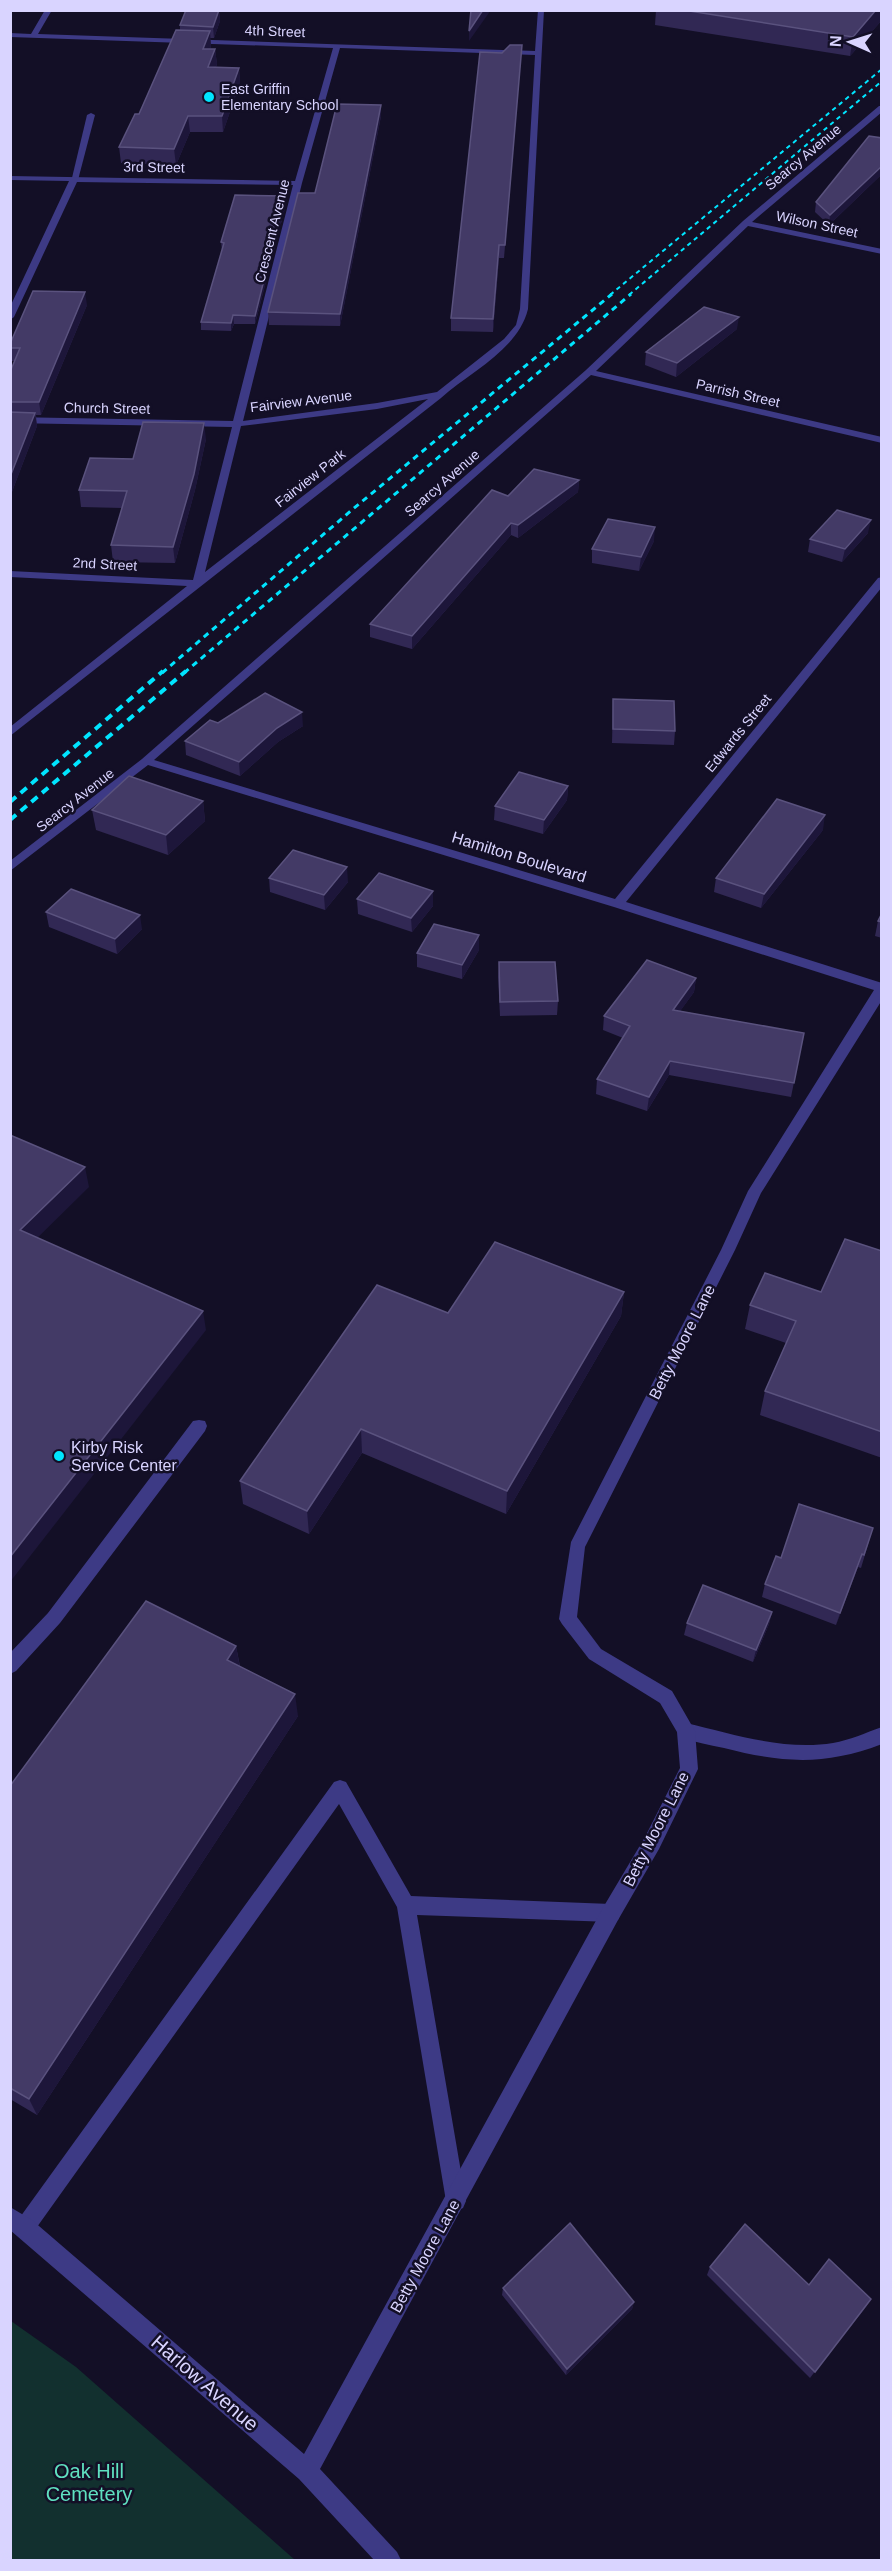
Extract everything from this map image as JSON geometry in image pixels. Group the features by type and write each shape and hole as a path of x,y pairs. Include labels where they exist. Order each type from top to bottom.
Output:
{"street":[{"path":"34,35 48,10"},
{"name":"Fairview Avenue","path":"197,583 238,424 377,406 440,394 507,341 520,325 524,309 541,10"},
{"name":"4th Street","path":"10,35 538,53"},
{"name":"Crescent Avenue","path":"238,424 298,183 337,45"},
{"name":"Searcy Avenue","path":"10,867 146,761 589,372 746,223 882,108"},
{"path":"10,317 74,180 82,141 91,116"},
{"name":"3rd Street","path":"10,178 298,183"},
{"name":"Wilson Street","path":"746,223 882,252"},
{"name":"Parrish Street","path":"589,372 882,440"},
{"name":"Fairview Park","path":"197,583 440,394"},
{"name":"Church Street","path":"10,420 238,424"},
{"name":"2nd Street","path":"10,574 197,583"},
{"name":"Edwards Street","path":"618,904 882,580"},
{"path":"10,733 197,583"},
{"name":"Hamilton Boulevard","path":"146,761 618,904 882,988"},
{"name":"Betty Moore Lane","path":"307,2471 611,1913 652,1843 689,1769 686,1731 666,1697 595,1654 568,1619 577,1547 728,1250 755,1191 882,988"},
{"path":"10,1666 54,1618 199,1426"},
{"path":"686,1731 784,1753 831,1753 858,1746 882,1735"},
{"path":"18,2222 340,1788 406,1905 456,2201"},
{"path":"406,1905 611,1913"},
{"name":"Harlow Avenue","path":"18,2222 307,2471 389,2560"}],"green space":[{"name":"Oak Hill Cemetery","path":"11,2321 76,2367 295,2560 11,2560"}],"building":[{"path":"186,10 219,10 213,27 180,25"},
{"path":"471,10 483,10 469,31"},
{"path":"683,10 876,10 853,37"},
{"path":"176,30 210,31 203,49 215,49 208,67 239,68 222,116 188,116 174,149 119,147 135,114 139,114"},
{"path":"510,45 522,45 505,245 499,245 493,319 451,318 480,52 502,53"},
{"path":"337,104 381,105 340,314 268,312 298,193 315,193"},
{"path":"869,136 882,138 882,166 830,215 816,202"},
{"path":"235,195 285,196 255,316 233,315 231,323 201,322 224,243 221,242"},
{"path":"33,291 85,292 39,402 10,402 10,372 20,348 10,348 10,344"},
{"path":"704,307 739,317 677,363 646,352"},
{"path":"10,412 35,413 10,477"},
{"path":"143,422 204,423 194,474 173,547 111,545 127,491 79,490 90,458 133,459"},
{"path":"534,469 579,480 518,525 511,523 412,636 370,624 492,490 508,496"},
{"path":"837,510 871,520 845,549 810,539"},
{"path":"608,519 655,527 641,557 592,549"},
{"path":"265,693 302,712 277,728 239,762 185,741 210,720 218,723"},
{"path":"613,699 674,701 675,731 613,729"},
{"path":"519,772 568,786 544,820 495,806"},
{"path":"129,776 203,801 166,835 92,810"},
{"path":"777,799 825,815 764,894 716,878"},
{"path":"293,850 347,867 324,895 269,878"},
{"path":"379,873 433,891 411,918 357,899"},
{"path":"71,889 140,915 115,939 46,912"},
{"path":"434,924 479,935 462,965 417,953"},
{"path":"647,960 696,978 673,1010 804,1033 794,1083 670,1061 649,1097 597,1079 630,1026 604,1016"},
{"path":"499,962 555,962 558,1001 500,1002"},
{"name":"Kirby Risk Service Center","path":"10,1135 85,1167 20,1230 203,1311 10,1557"},
{"path":"845,1239 882,1251 882,1432 765,1391 796,1321 750,1305 765,1273 821,1292"},
{"path":"495,1242 624,1292 507,1491 361,1429 307,1511 240,1481 377,1285 448,1313"},
{"path":"799,1504 873,1528 840,1613 765,1584 776,1556 781,1558"},
{"path":"703,1585 772,1612 756,1650 687,1623"},
{"path":"146,1601 236,1646 227,1660 295,1694 29,2099 10,2088 10,1786"},
{"path":"570,2223 634,2302 567,2369 503,2288"},
{"path":"745,2224 809,2285 829,2259 871,2299 815,2372 710,2267"}],"railway":[{"path":"610,295 882,69"},
{"path":"629,295 882,81"},
{"path":"162,673 353,509 612,294"},
{"path":"184,673 631,294"},
{"path":"10,802 163,671"},
{"path":"10,820 186,671"}],"place":[{"name":"East Griffin Elementary School","path":"209,97"},
{"name":"Kirby Risk Service Center","path":"59,1456"}]}
